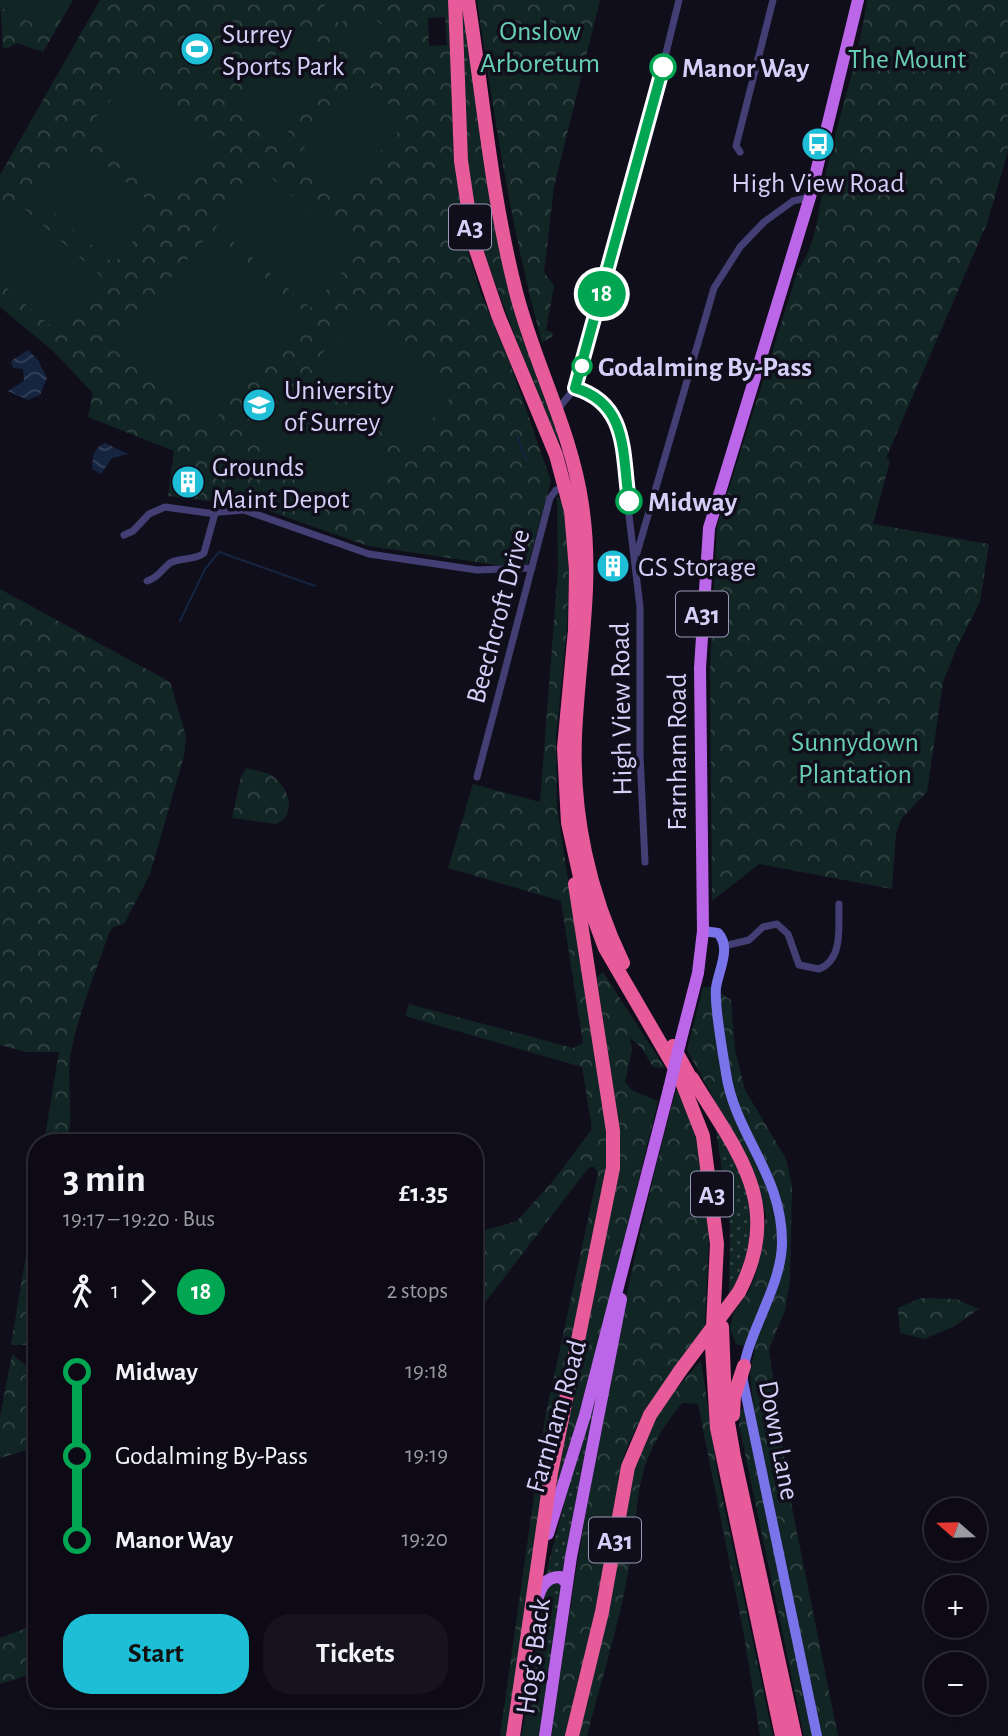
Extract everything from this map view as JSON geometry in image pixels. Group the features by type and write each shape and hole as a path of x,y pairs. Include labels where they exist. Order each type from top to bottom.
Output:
{"highway":[{"name":"A3","path":"455,0 461,161 473,241 493,303 572,484 576,570 575,630 565,748 578,910 613,1130 614,1159 551,1473 537,1583"},
{"name":"A3","path":"468,0 509,264 524,318 558,409 587,577 575,734 579,825 597,899 619,955 688,1070 709,1124 717,1163 726,1246 722,1333 724,1392 743,1502 795,1736"},
{"name":"A3","path":"571,837 582,886 606,948 680,1077 704,1136 716,1234 712,1347 717,1428 782,1736"},
{"name":"A31","path":"572,1736 602,1612 628,1467 650,1415 739,1292 757,1246 759,1223 755,1194 747,1170 688,1070"},
{"path":"743,1502 733,1416 734,1396 744,1366"},
{"name":"Hog's Back","path":"513,1736 537,1583"}],"main road":[{"name":"Farnham Road","path":"537,1583 624,1264 698,973 704,930 699,693 709,528 810,197 859,0"},
{"name":"Farnham Road","path":"567,1583 621,1301 624,1264"},
{"name":"A31","path":"533,1610 545,1582 558,1577 567,1583"},
{"name":"Hog's Back","path":"545,1736 567,1583"}],"street":[{"path":"558,409 575,388 640,159 679,0"},
{"path":"740,152 736,146 773,0"},
{"name":"High View Road","path":"636,557 714,288 723,269 740,247 778,210 799,199 810,197"},
{"name":"High View Road","path":"575,388 601,399 617,421 636,557 642,643 639,755 645,862"},
{"name":"Beechcroft Drive","path":"477,778 550,498 556,490 572,484"},
{"path":"124,535 149,514 165,507 215,513 248,511 345,547 388,557 477,570 532,568"},
{"path":"147,581 159,577 172,562 204,552 215,513"},
{"path":"632,525 645,527"},
{"path":"704,930 718,933 724,946 749,940 763,927 777,924 788,934 799,965 819,969 833,960 836,952 839,904"},
{"name":"Down Lane","path":"724,946 716,994 727,1083 740,1121 771,1179 782,1233 780,1261 774,1287 744,1366 743,1381 817,1736"}],"green space":[{"path":"0,0 73,0 43,52 17,43 6,49 3,47"},
{"path":"0,0 56,0 43,28 0,7"},
{"name":"Surrey Sports Park","path":"100,0 448,0 454,161 467,248 480,291 510,363 551,481 528,564 503,566 368,546 258,507 168,496 174,451 88,417 93,393 53,351 0,307 0,175","holes":["445,17 447,45 429,46 428,18"]},
{"path":"330,0 348,16 340,24 322,8"},
{"path":"459,0 463,0 477,94 464,85"},
{"name":"Onslow Arboretum","path":"477,0 600,0 554,187 544,272 554,286 546,330 553,333 552,337 542,342 512,215"},
{"path":"867,0 1008,0 1008,152 987,223 886,458 890,461 873,524 989,544 980,602 943,682 927,792 902,818 896,833 892,889 759,864 712,901 710,670 717,526 798,270 811,246"},
{"path":"366,11 390,32 380,44 376,42 362,64 338,44 358,26 355,24"},
{"path":"318,12 337,29 329,37 310,21"},
{"path":"300,26 345,65 280,141 234,102"},
{"path":"136,71 218,141 170,197 88,127"},
{"path":"363,81 408,121 342,195 297,156"},
{"path":"464,85 477,94 540,375 531,379 479,239 469,182"},
{"path":"77,140 159,210 114,264 32,194"},
{"path":"264,171 359,253 311,308 216,227"},
{"path":"21,206 102,277 56,331 0,282 0,231"},
{"path":"211,232 306,314 259,369 163,287"},
{"path":"158,293 253,375 206,429 111,347"},
{"path":"359,313 452,396 403,452 309,368"},
{"path":"540,375 559,440 557,441 531,379"},
{"path":"299,379 392,462 343,518 249,435"},
{"path":"557,497 562,500 564,508 569,570 567,628 556,737 557,808 610,1150 510,1736 500,1736 545,1418 598,1173 594,1167 589,1167 483,1305 483,1235 486,1230 517,1221 554,1180 592,1129 582,1067 405,1016 409,1004 573,1048 583,1043 561,901 448,868 473,784 540,802 558,569"},
{"path":"0,589 170,682 186,736 184,756 150,874 124,924 113,927 109,933 78,1022 69,1063 69,1134 45,1134 59,1052 26,1052 0,1045"},
{"path":"246,768 269,774 286,792 289,806 287,813 276,824 232,818 241,777"},
{"path":"603,972 665,1068 653,1067 642,1048 630,1038 632,1049 625,1082 633,1091 658,1101 577,1434 566,1433 617,1120 597,977"},
{"path":"703,987 712,987 731,1000 735,1050 745,1090 786,1159 792,1185 790,1279 785,1310 769,1349 790,1498 838,1736 804,1736 739,1425 740,1411 753,1402 750,1373 755,1349 736,1344 730,1329 733,1314 750,1289 757,1270 766,1216 754,1172 687,1050"},
{"path":"676,1090 684,1095 699,1151 709,1235 705,1326 639,1422 625,1452 596,1617 566,1736 551,1736 576,1573 619,1330 655,1169"},
{"path":"715,1123 746,1188 753,1226 750,1247 729,1294 730,1226"},
{"path":"28,1242 28,1345 11,1345"},
{"path":"921,1298 956,1299 979,1309 953,1327 924,1339 900,1333 898,1308"},
{"path":"617,1301 565,1573 545,1577"},
{"path":"12,1354 28,1367 28,1450 0,1458 0,1417"},
{"path":"701,1360 718,1477 773,1736 760,1736 744,1635 698,1404 682,1403 665,1425 646,1464 629,1568 615,1632 587,1736 577,1736 631,1478 646,1434 667,1400"},
{"path":"566,1433 577,1434 553,1501"},
{"path":"563,1582 549,1689 531,1687 544,1593 549,1585"},
{"path":"28,1627 28,1675 0,1684 0,1638"},
{"path":"531,1687 549,1689 542,1736 521,1736"}],"water":[{"path":"28,350 38,360 47,378 40,395 28,400 8,391 24,381 23,369 13,368 11,361"},
{"path":"105,443 128,454 112,458 101,474 92,469 93,461 96,451"}],"waterway":[{"path":"517,435 526,460"},
{"path":"180,621 205,569 219,552 315,586"}],"bus line":[{"name":"18","path":"629,501 617,421 608,405 601,399 575,388 640,159 663,67"}],"place":[{"name":"Surrey Sports Park","path":"197,49"},
{"name":"Manor Way","path":"663,67"},
{"name":"High View Road","path":"818,144"},
{"name":"Godalming By-Pass","path":"582,366"},
{"name":"University of Surrey","path":"259,405"},
{"name":"Grounds Maint Depot","path":"188,482"},
{"name":"Midway","path":"629,501"},
{"name":"GS Storage","path":"613,566"}],"park label":[{"name":"The Mount","path":"907,58"},
{"name":"Sunnydown Plantation","path":"855,757"}]}
